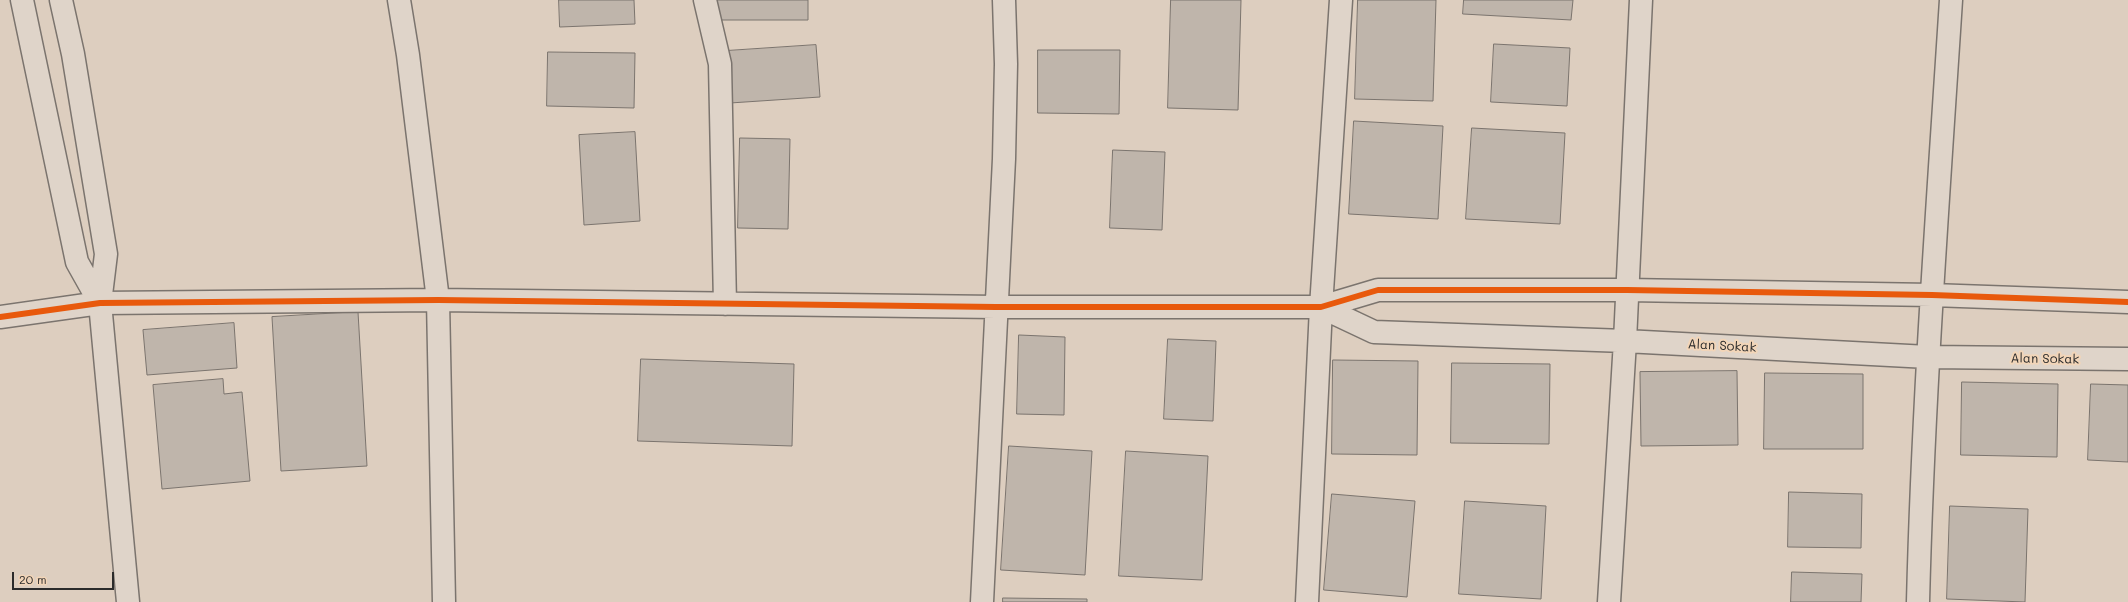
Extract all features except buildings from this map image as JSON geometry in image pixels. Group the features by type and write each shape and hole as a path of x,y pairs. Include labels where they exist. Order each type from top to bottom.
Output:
{"street":[{"path":"22,0 77,262 100,303"},
{"path":"61,0 73,54 106,254 100,303 128,602"},
{"path":"399,0 408,55 438,300 444,602"},
{"path":"705,0 720,64 725,304"},
{"path":"982,602 1004,159 1006,64 1004,0"},
{"path":"1307,602 1321,307 1341,0"},
{"path":"1608,602 1627,290 1641,0"},
{"path":"1918,602 1921,488 1928,357 1951,0"},
{"path":"0,317 100,303 438,300 996,307 1321,307 1378,290 1627,290 1932,295 2128,302"},
{"name":"Alan Sokak","path":"1321,307 1374,332 1624,341 1928,357 2128,359"}],"cycle path":[{"path":"0,317 100,303 438,300 996,307 1321,307 1378,290 1627,290 1932,295 2128,302"}]}
